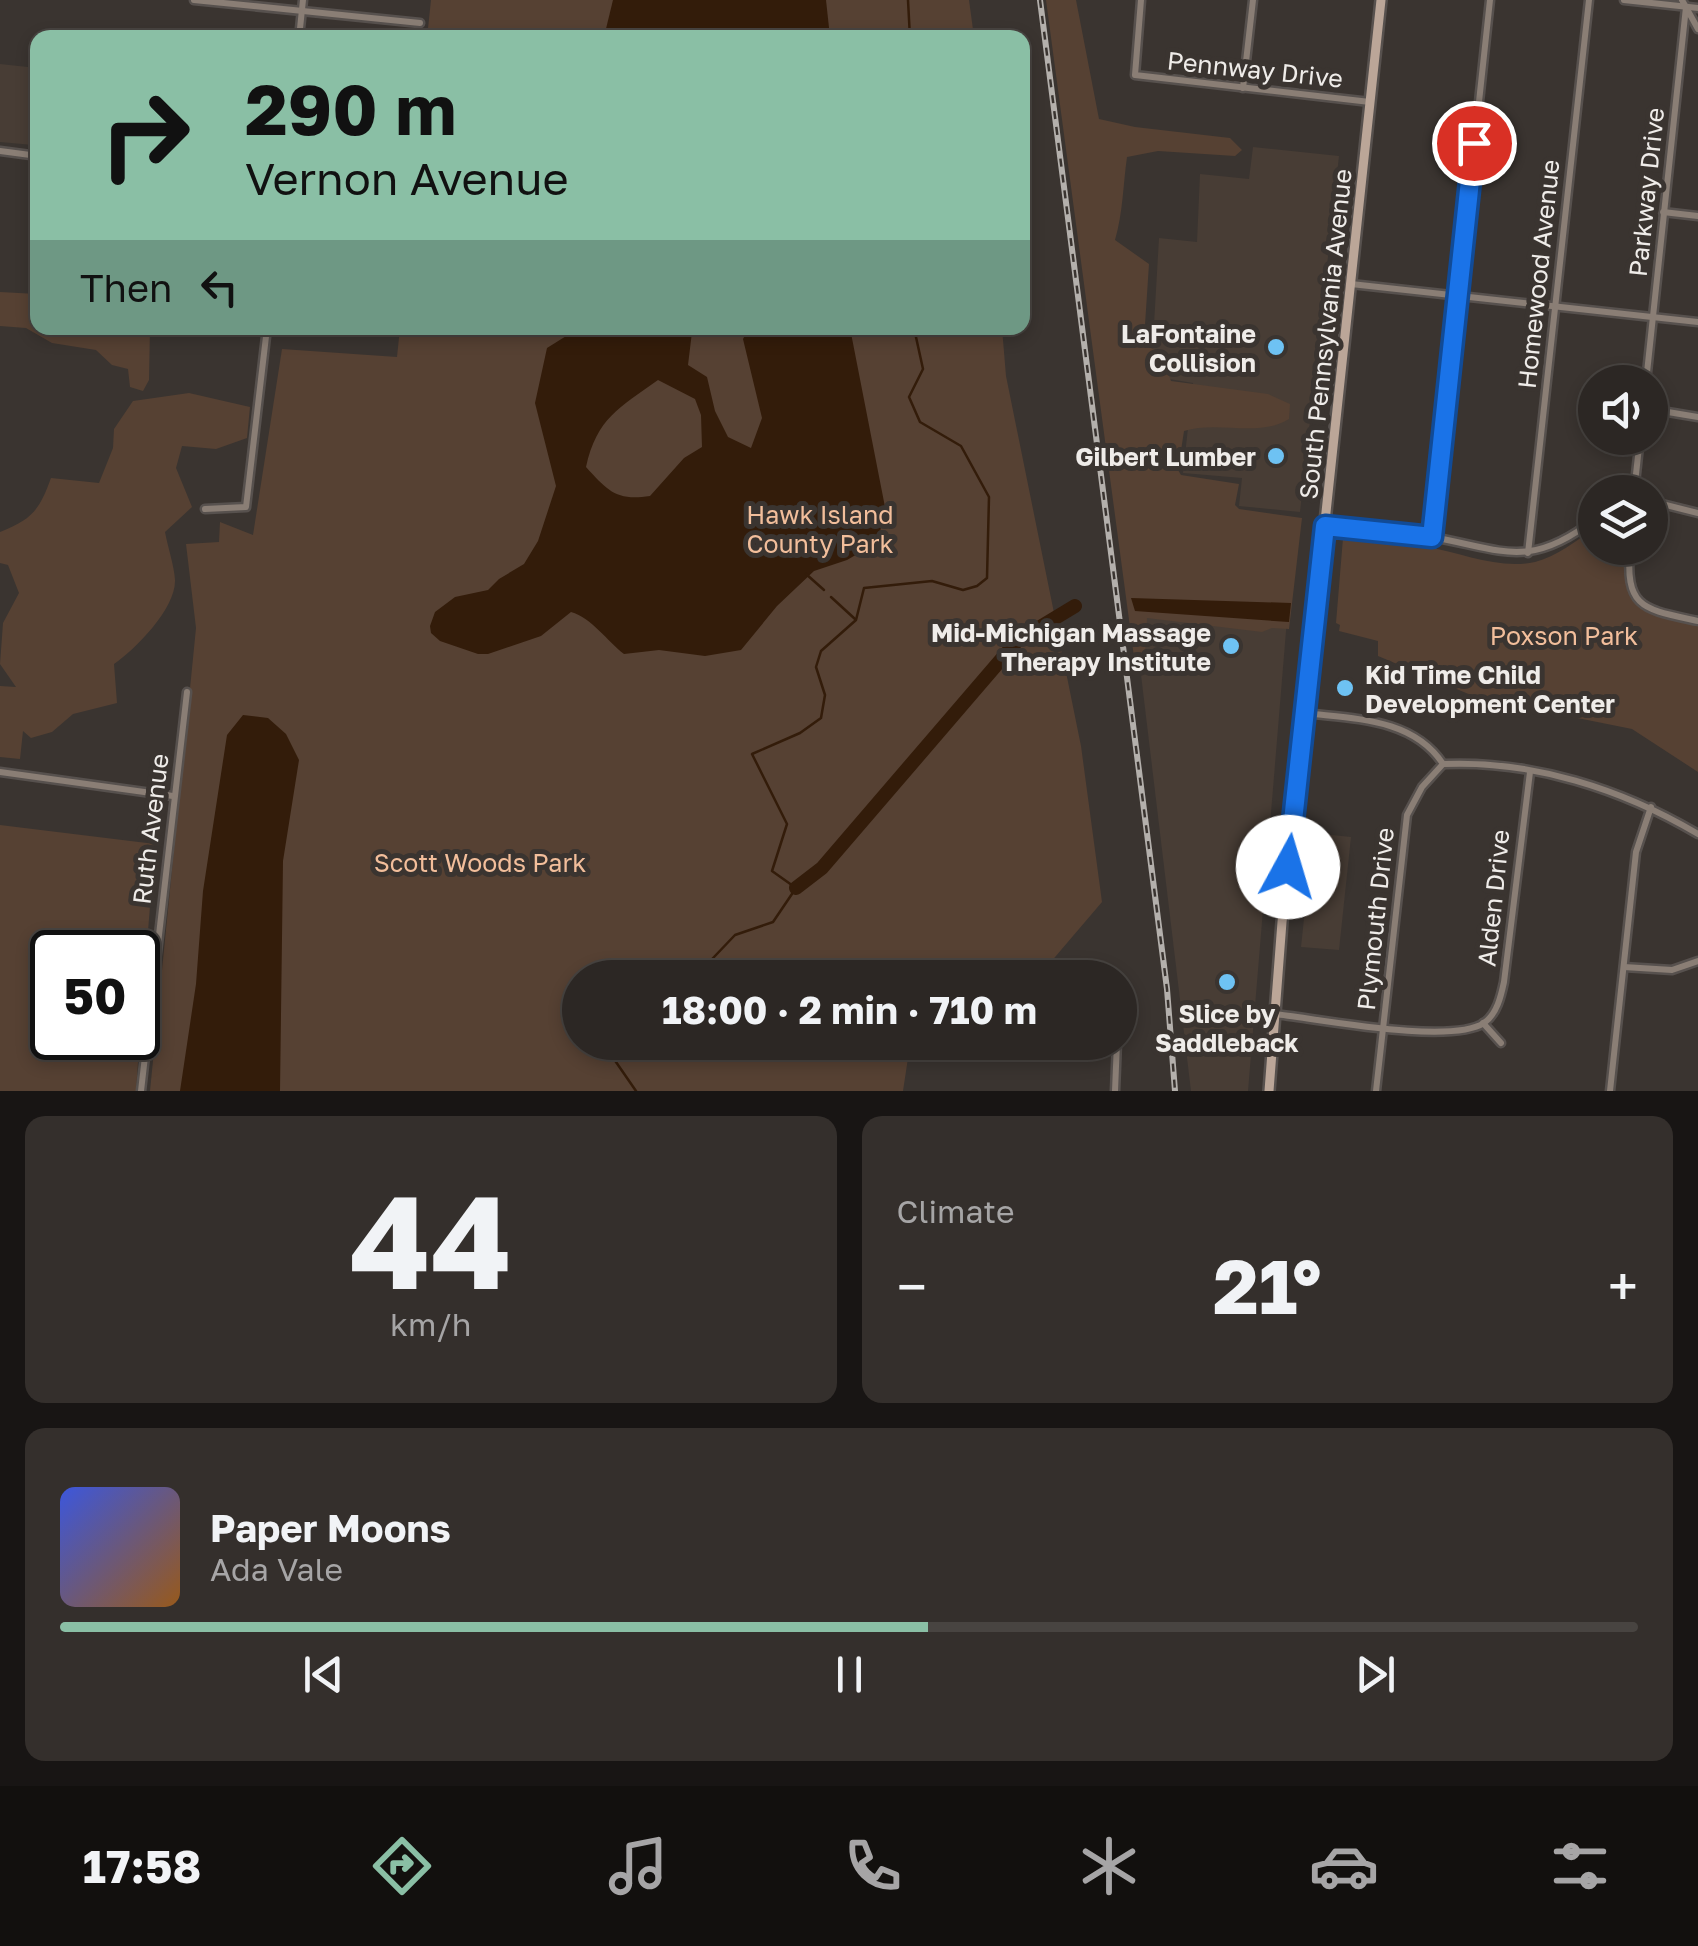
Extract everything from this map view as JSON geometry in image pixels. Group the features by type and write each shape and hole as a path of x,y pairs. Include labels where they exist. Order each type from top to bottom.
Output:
{"main road":[{"name":"South Pennsylvania Avenue","path":"1269,1091 1381,0"}],"street":[{"path":"194,0 420,23"},
{"path":"300,30 303,0"},
{"name":"Pennway Drive","path":"1141,0 1136,75 1370,102"},
{"path":"1243,88 1253,0"},
{"path":"1432,537 1490,0"},
{"name":"Homewood Avenue","path":"1528,553 1589,0"},
{"path":"1624,0 1684,3 1698,8"},
{"path":"1684,3 1698,29"},
{"name":"Parkway Drive","path":"1648,365 1684,3"},
{"path":"0,151 30,155"},
{"path":"1664,212 1698,216"},
{"path":"1351,284 1698,322"},
{"path":"205,509 246,507 266,335"},
{"path":"1668,412 1698,418"},
{"path":"1668,506 1698,513"},
{"path":"1325,526 1432,537 1490,551 1528,553 1558,543 1578,531"},
{"path":"1629,565 1628,581 1636,599 1656,611 1698,621"},
{"name":"Ruth Avenue","path":"142,1091 187,692"},
{"path":"1305,712 1392,726 1424,742 1443,764 1487,764 1611,791 1698,834"},
{"name":"Plymouth Drive","path":"1376,1091 1406,814 1422,787 1443,764"},
{"path":"0,772 173,796"},
{"name":"Alden Drive","path":"1483,1023 1497,1006 1504,982 1530,772"},
{"path":"1610,1091 1636,852 1652,808"},
{"path":"1624,967 1672,970 1698,961"},
{"path":"1275,1014 1453,1033 1483,1023 1501,1043"},
{"path":"1116,1091 1117,1060"}],"shaded area":[{"path":"613,0 826,0 829,30 606,30"},
{"path":"0,64 30,67 30,145 0,142"},
{"path":"1253,147 1339,156 1300,512 1239,506 1242,478 1183,473 1193,383 1151,376 1159,238 1197,242 1200,174 1249,179"},
{"path":"568,335 692,335 688,365 707,377 715,411 728,437 751,448 762,418 745,335 851,335 885,507 878,542 847,560 814,571 777,606 741,650 705,656 659,650 624,654 593,624 571,612 541,636 488,654 440,641 431,633 435,612 455,597 488,590 524,564 538,541 556,486 535,403 547,348","holes":["658,380 695,399 701,415 702,447 684,458 650,496 629,497 614,492 586,467 603,425"]},
{"path":"1289,595 1248,1091 1191,1091 1133,608"},
{"path":"1131,598 1291,603 1289,622 1135,611"},
{"path":"243,715 268,718 286,734 299,760 283,861 280,1091 180,1091 196,984 203,891 227,735"},
{"path":"1313,833 1351,837 1339,950 1301,947"}],"green space":[{"path":"431,0 969,0 973,30 428,30"},
{"path":"1046,0 1076,0 1099,119 1230,138 1242,150 1235,156 1158,151 1127,157 1115,240 1149,264 1146,346 1171,356 1171,381 1268,394 1290,404 1289,419 1277,425 1184,431 1178,470 1181,475 1239,484 1235,505 1239,509 1302,518 1289,629 1262,632 1147,618 1144,672 1138,671 1134,657"},
{"path":"0,292 30,294 30,330 0,326"},
{"path":"38,335 150,335 149,380 143,391 130,387 128,369 112,365 96,350 52,343"},
{"path":"399,335 1003,335 1006,376 1081,746 1102,902 1053,960 562,960 562,1060 908,1060 903,1091 150,1091 153,1060 160,1060 160,990 196,628 186,544 219,542 220,522 253,535 282,349 397,357"},
{"path":"189,393 250,407 247,438 216,449 182,446 176,468 192,507 165,532 175,580 169,603 153,627 114,664 117,703 73,714 52,732 31,738 23,731 20,759 0,757 0,686 16,687 0,664 3,623 19,593 8,565 0,563 0,532 33,512 51,478 99,483 113,448 114,429 133,401"},
{"name":"Poxson Park","path":"1343,538 1428,547 1522,564 1578,540 1578,565 1626,565 1628,586 1638,606 1698,623 1698,772 1632,729 1478,698 1378,656 1378,641 1339,631 1340,625 1336,623"},
{"path":"0,825 155,844 148,930 30,930 30,1060 138,1060 136,1091 0,1091"}],"waterway":[{"path":"908,0 910,30"},
{"path":"711,960 735,935 773,922 796,888 772,871 787,824 752,754 800,733 821,718 825,695 816,667 821,651 856,620 864,588 932,581 963,590 987,578 989,497 961,446 920,422 909,397 923,369 916,335"},
{"path":"806,574 824,590"},
{"path":"831,597 855,619"},
{"path":"796,888 822,868 1017,641 1075,606"},
{"path":"615,1060 636,1091"}],"railway":[{"path":"1040,0 1167,989 1175,1091"}],"place":[{"name":"LaFontaine Collision","path":"1276,347"},
{"name":"Gilbert Lumber","path":"1276,456"},
{"name":"Mid-Michigan Massage Therapy Institute","path":"1231,646"},
{"name":"Kid Time Child Development Center","path":"1345,688"},
{"name":"Slice by Saddleback","path":"1227,982"}],"route":[{"path":"1288,867 1325,526 1432,537 1474,143"}],"park label":[{"name":"Hawk Island County Park","path":"820,528"},
{"name":"Scott Woods Park","path":"480,862"}]}
